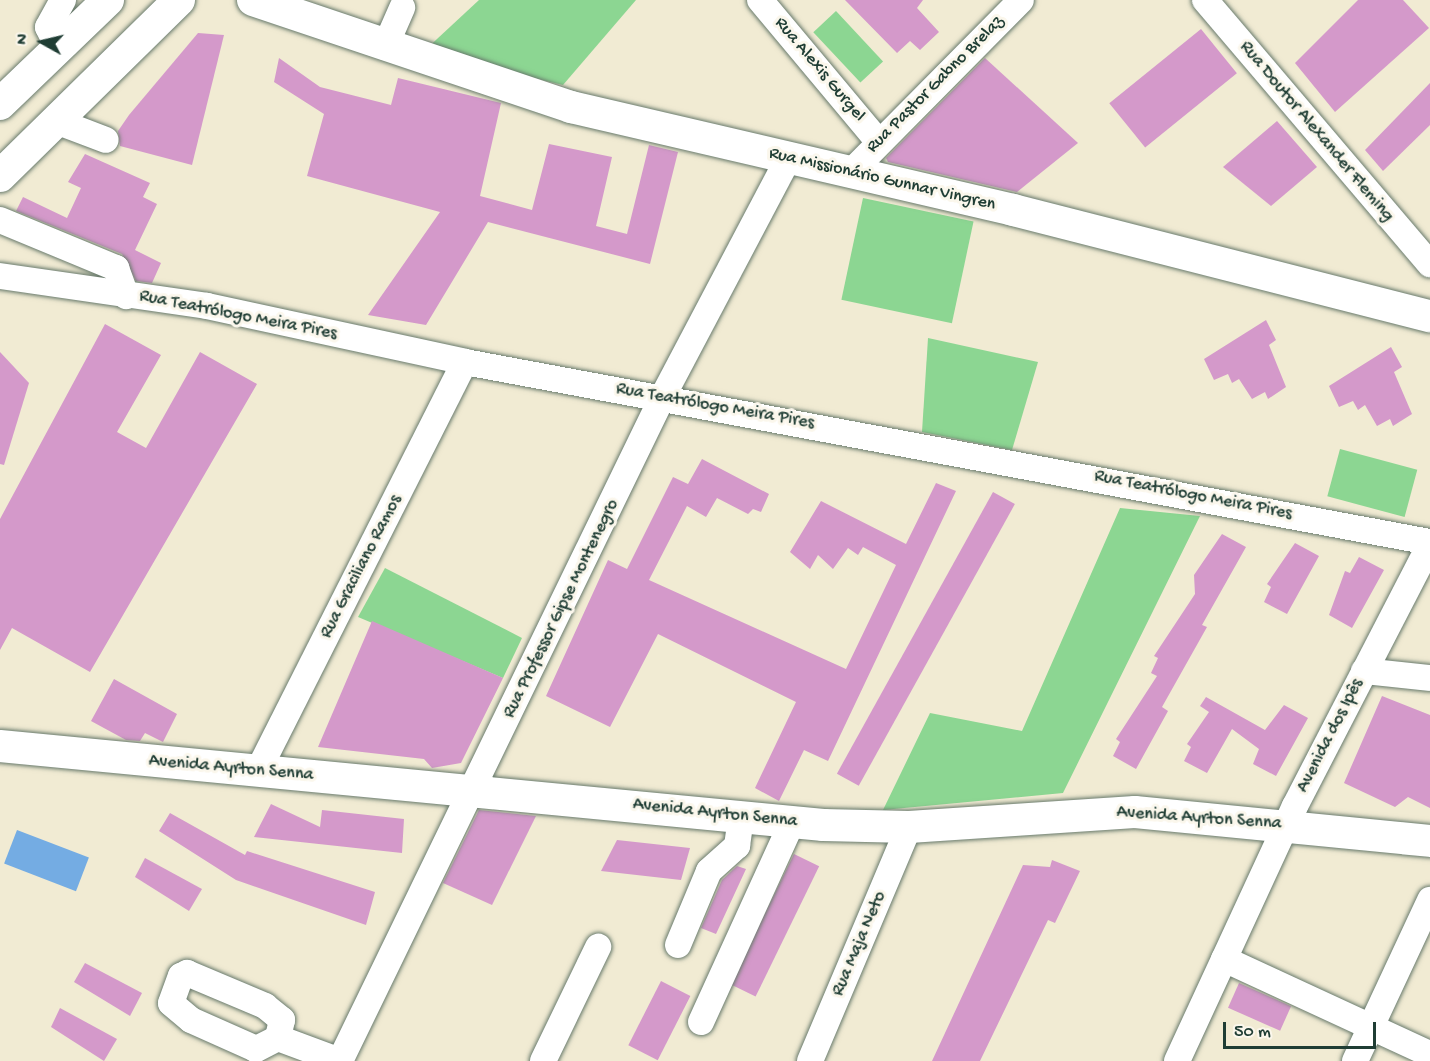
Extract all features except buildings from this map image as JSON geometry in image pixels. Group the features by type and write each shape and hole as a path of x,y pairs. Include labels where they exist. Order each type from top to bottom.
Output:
{"main road":[{"path":"0,104 108,0"},
{"path":"0,176 179,0"},
{"name":"Rua Missionário Gunnar Vingren","path":"253,0 339,27 385,47 571,107 788,159 852,171 1426,311"},
{"name":"Rua Missionário Gunnar Vingren","path":"316,0 339,27"},
{"name":"Avenida Ayrton Senna","path":"0,746 474,789 741,818 787,833 1135,812 1287,825 1430,841"}],"street":[{"path":"58,46 48,27 63,0"},
{"name":"Rua Alexis Gurgel","path":"760,0 878,141"},
{"name":"Rua Pastor Gabno Brelaz","path":"852,171 878,141 1021,0"},
{"name":"Rua Doutor Alexander Fleming","path":"1205,0 1429,264"},
{"path":"385,47 402,8"},
{"path":"56,121 106,140"},
{"name":"Rua Professor Gipse Montenegro","path":"340,1061 474,789 527,699 662,399 788,159"},
{"path":"0,220 117,268 126,296"},
{"name":"Rua Teatrólogo Meira Pires","path":"0,276 207,306 465,362 1430,543"},
{"name":"Rua Graciliano Ramos","path":"258,771 465,362"},
{"name":"Avenida dos Ipês","path":"1177,1061 1287,825 1430,543"},
{"path":"1364,671 1430,678"},
{"path":"678,945 710,871 737,846 741,818"},
{"name":"Rua Maja Neto","path":"810,1061 909,827"},
{"path":"701,1022 787,833"},
{"path":"1355,1061 1430,900"},
{"path":"543,1061 598,947"},
{"path":"1224,958 1430,1054"},
{"path":"278,1038 340,1061"}],"green space":[{"path":"479,0 636,0 563,85 423,52"},
{"path":"836,11 883,61 860,83 813,32"},
{"path":"863,198 974,221 952,323 841,300"},
{"path":"928,338 1038,362 1012,450 922,432"},
{"path":"1340,449 1417,470 1405,517 1327,496"},
{"path":"1120,508 1200,516 1063,793 883,810 930,713 1022,731"},
{"path":"385,568 522,638 503,678 358,617"}],"water":[{"path":"17,830 89,858 76,891 4,864"}]}
